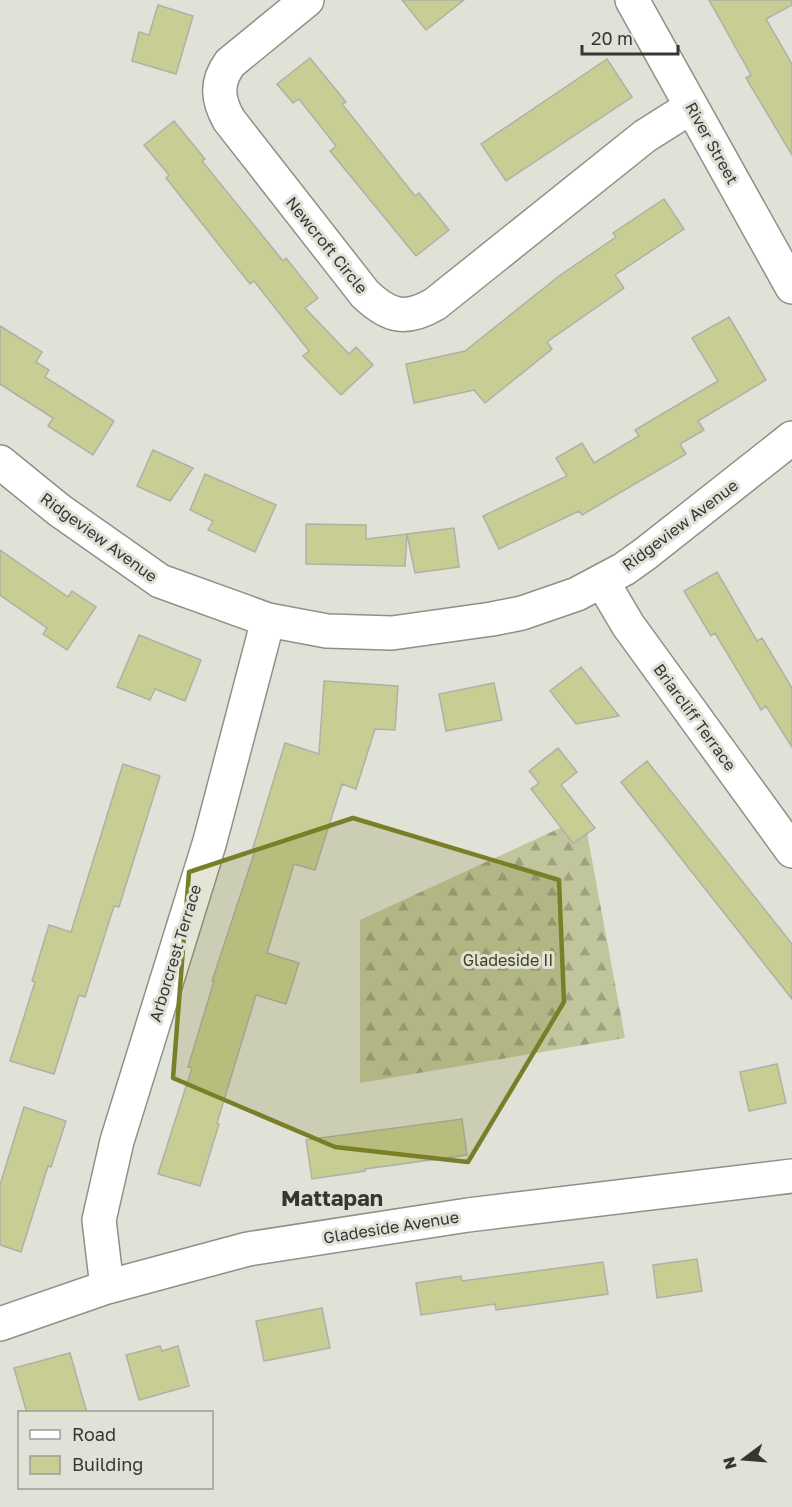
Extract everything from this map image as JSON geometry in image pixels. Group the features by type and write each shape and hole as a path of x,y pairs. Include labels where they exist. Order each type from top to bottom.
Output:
{"street":[{"name":"Newcroft Circle","path":"307,0 230,63 221,79 219,98 229,120 366,294 386,311 398,315 412,315 435,304 645,136 691,106"},
{"name":"River Street","path":"632,0 792,287"},
{"name":"Ridgeview Avenue","path":"0,462 59,510 160,581 268,620 327,631 392,633 492,620 577,594 645,554 792,438"},
{"name":"Briarcliff Terrace","path":"602,581 628,626 792,850"},
{"name":"Arborcrest Terrace","path":"107,1287 99,1220 117,1141 210,841 268,620"},
{"name":"Gladeside Avenue","path":"0,1324 107,1287 249,1249 468,1215 792,1176"}],"highlighted area":[{"path":"353,818 559,880 564,1002 468,1162 335,1147 173,1078 189,872"}],"green space":[{"name":"Gladeside II","path":"584,817 625,1038 360,1083 360,920"}],"building":[{"path":"402,0 464,0 426,30"},
{"path":"709,0 792,0 792,5 766,19 792,64 792,155 746,78 751,75"},
{"path":"158,5 193,16 176,74 132,61 139,32 149,35"},
{"path":"310,58 346,102 342,104 415,196 419,193 449,230 416,256 330,151 336,146 299,99 293,103 277,84"},
{"path":"607,59 632,97 506,181 481,144"},
{"path":"174,121 205,159 202,161 283,261 286,258 318,298 305,308 349,354 356,347 373,365 341,395 303,356 309,351 254,281 250,284 166,178 169,175 144,145"},
{"path":"664,199 684,229 615,275 624,288 547,342 552,349 485,403 474,390 414,403 406,364 465,351 559,276 616,237 613,233"},
{"path":"729,317 766,380 698,421 704,430 680,444 686,454 582,515 579,511 499,549 483,516 567,476 556,458 582,443 594,463 639,436 635,430 718,381 692,338"},
{"path":"0,326 42,352 36,362 49,370 45,377 114,421 93,455 48,426 53,418 0,384"},
{"path":"153,450 193,468 170,501 137,486"},
{"path":"205,474 276,505 255,552 208,530 213,521 190,510"},
{"path":"306,524 366,525 366,539 407,534 405,566 306,564"},
{"path":"454,528 459,567 415,573 407,534"},
{"path":"0,550 68,597 72,591 96,607 67,650 43,634 47,628 0,595"},
{"path":"717,572 757,641 762,638 792,688 792,747 766,706 761,710 715,633 711,636 684,591"},
{"path":"139,635 201,660 185,701 155,689 150,700 117,687"},
{"path":"581,667 619,716 576,724 550,691"},
{"path":"324,681 398,686 395,730 375,729 356,789 342,784 315,870 294,864 267,953 299,963 286,1004 256,995 200,1186 158,1174 192,1068 188,1067 214,981 212,981 255,851 252,851 285,743 319,754"},
{"path":"494,683 502,720 446,731 439,694"},
{"path":"558,748 577,772 561,785 595,828 573,843 531,789 539,783 529,771"},
{"path":"647,761 792,944 792,999 621,782"},
{"path":"123,764 160,776 119,907 114,906 85,997 79,995 54,1074 10,1061 35,982 32,981 49,925 71,932"},
{"path":"777,1064 786,1103 749,1111 740,1072"},
{"path":"24,1107 66,1121 51,1167 48,1166 21,1252 0,1245 0,1185"},
{"path":"462,1119 467,1155 312,1179 306,1140"},
{"path":"697,1259 702,1291 657,1298 653,1265"},
{"path":"603,1262 608,1294 496,1310 495,1304 421,1315 416,1283 461,1276 462,1281"},
{"path":"322,1308 330,1348 264,1361 256,1321"},
{"path":"160,1346 162,1351 178,1346 189,1386 139,1400 126,1355"},
{"path":"70,1353 86,1411 26,1411 14,1368"}],"district":[{"name":"Mattapan","path":"332,1198"}]}
